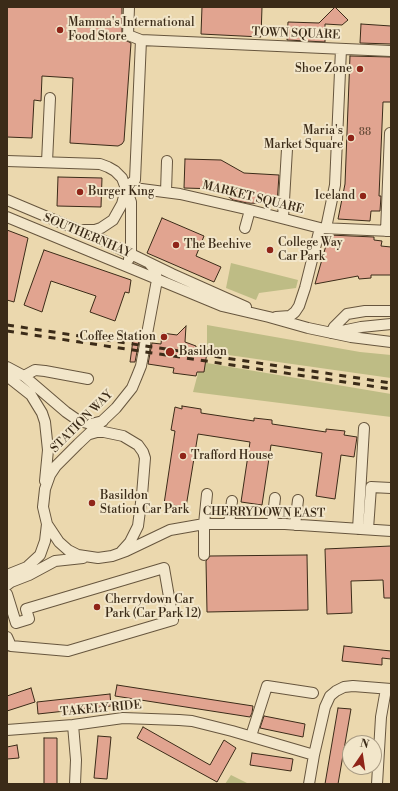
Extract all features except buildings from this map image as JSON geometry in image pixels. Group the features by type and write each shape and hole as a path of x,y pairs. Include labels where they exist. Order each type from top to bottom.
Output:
{"street":[{"path":"73,228 95,230 107,225 113,220 120,208 125,197 126,187 135,180 141,40 128,35 129,7"},
{"name":"TOWN SQUARE","path":"141,40 391,51"},
{"path":"269,317 290,316 299,306 335,185 341,49"},
{"path":"48,162 50,98"},
{"name":"MARKET SQUARE","path":"126,187 166,192 250,210 323,228 388,231 391,132"},
{"path":"283,218 287,149"},
{"path":"7,161 100,164 115,171 122,178 126,187 132,210 130,254 128,262 114,262"},
{"path":"166,192 167,161"},
{"name":"SOUTHERNHAY","path":"7,200 73,228 269,317"},
{"path":"245,228 250,210"},
{"name":"SOUTHERNHAY","path":"7,217 222,306 331,333 389,342"},
{"path":"149,263 155,270 157,280 163,275 172,274"},
{"name":"STATION WAY","path":"45,489 50,475 56,466 86,436 105,420 124,399 137,376 141,366 157,280"},
{"path":"331,333 334,327 347,314 365,311 391,311"},
{"path":"331,333 361,327 391,324"},
{"path":"7,368 24,376 66,412 80,421 96,424 105,420"},
{"path":"24,376 35,370 88,379"},
{"name":"CHERRYDOWN EAST","path":"7,376 31,395 42,413 45,422 48,450 45,489 43,496 43,507 47,524 59,542 68,550 78,555 98,558 118,554 170,530 204,524 272,524 391,531"},
{"path":"363,529 364,428"},
{"path":"86,436 92,433 104,432 123,436 138,445 143,452 142,495 138,526 130,542 118,554"},
{"path":"363,529 372,488 391,488"},
{"path":"204,555 204,524 207,494"},
{"path":"272,524 275,498"},
{"path":"295,525 298,500"},
{"path":"229,524 232,501"},
{"path":"7,575 27,567 40,555 45,541 47,524"},
{"path":"7,585 55,561 89,557"},
{"path":"7,594 16,623 29,619 26,609 164,568 173,620 68,651 11,646 7,637"},
{"path":"250,736 267,686 314,693"},
{"path":"310,784 314,754 325,707 330,696 336,691 344,687 353,686 388,689 381,717 377,784"},
{"name":"TAKELY RIDE","path":"7,730 123,718 160,718 192,721 314,754"},
{"path":"73,724 76,760 75,784"}],"shaded area":[{"path":"231,263 298,280 296,288 259,293 256,300 226,288"},
{"path":"207,325 360,352 391,355 391,378 207,352"},
{"path":"201,362 391,394 391,417 193,392"},
{"path":"231,775 249,784 225,784"}],"railway":[{"path":"7,325 391,383"},
{"path":"7,331 391,389"}],"place":[{"name":"Mamma's International Food Store","path":"60,30"},
{"name":"Shoe Zone","path":"360,69"},
{"name":"Maria's Market Square","path":"351,138"},
{"name":"Burger King","path":"80,192"},
{"name":"Iceland","path":"363,196"},
{"name":"The Beehive","path":"176,245"},
{"name":"College Way Car Park","path":"270,250"},
{"name":"Coffee Station","path":"164,337"},
{"name":"Basildon","path":"170,352"},
{"name":"Trafford House","path":"183,456"},
{"name":"Basildon Station Car Park","path":"92,503"},
{"name":"Cherrydown Car Park (Car Park 12)","path":"97,607"}]}
